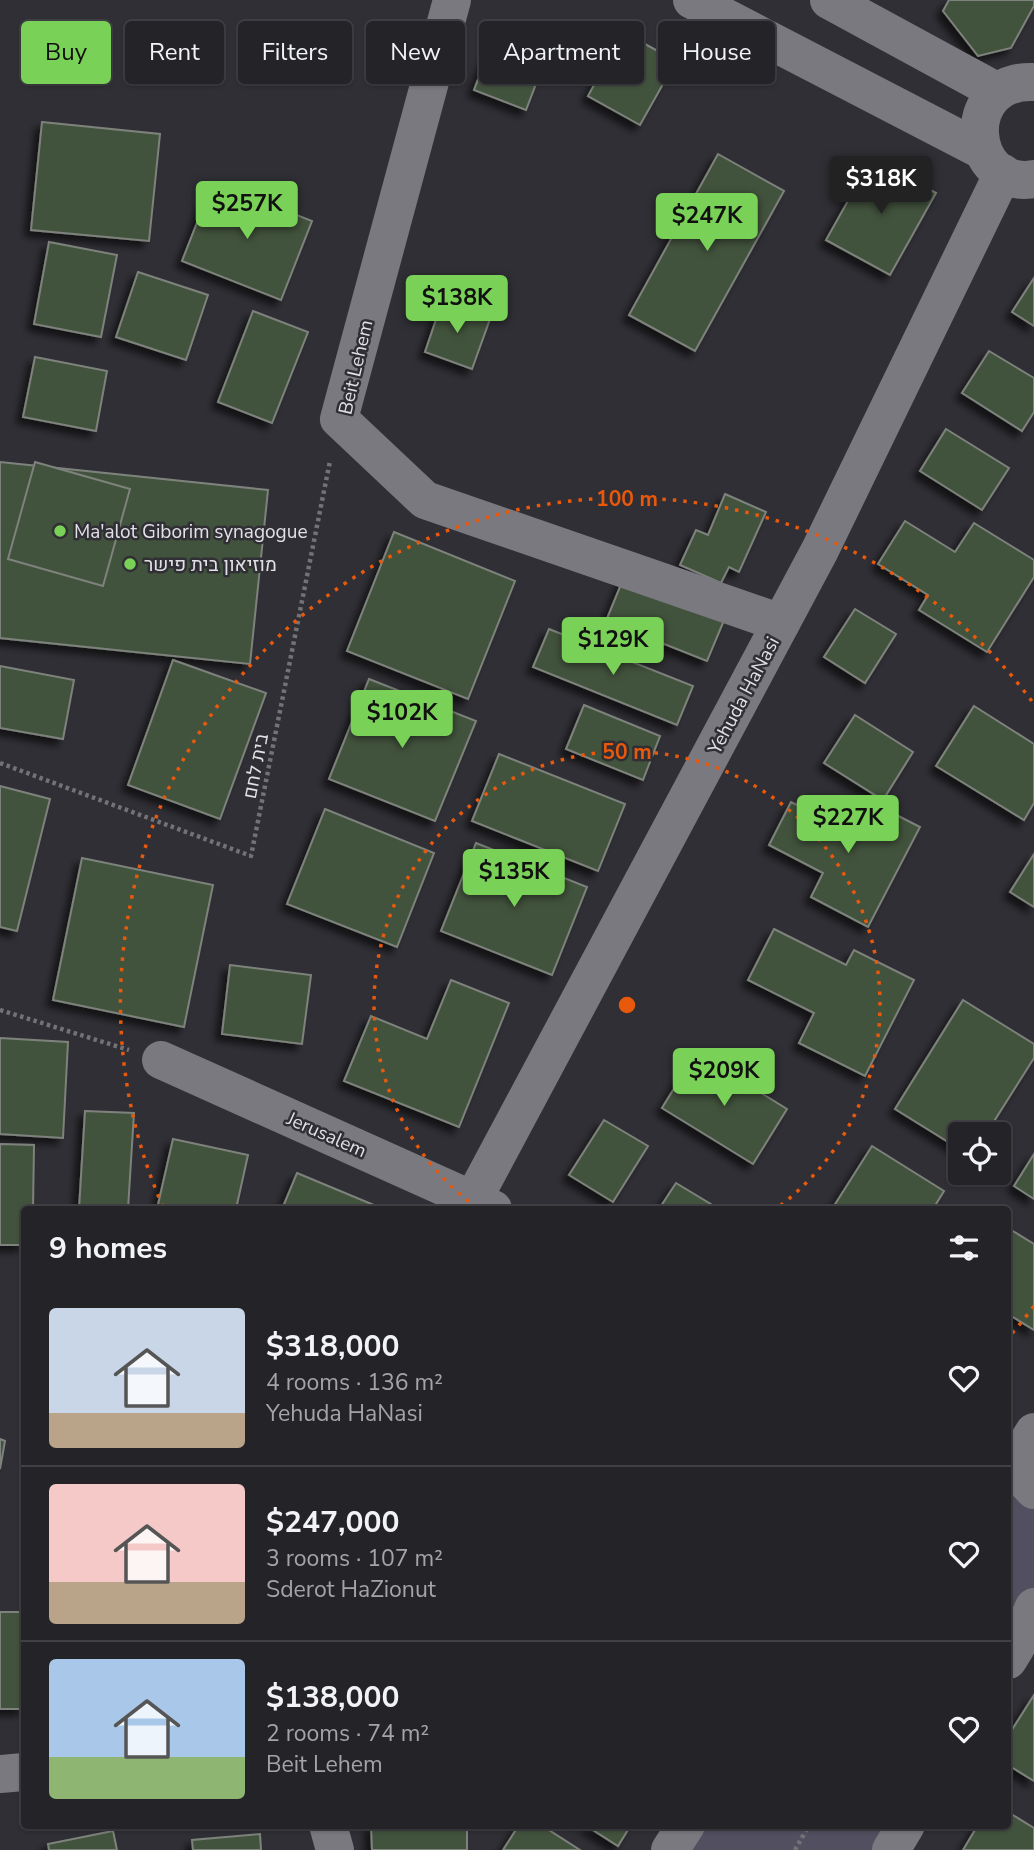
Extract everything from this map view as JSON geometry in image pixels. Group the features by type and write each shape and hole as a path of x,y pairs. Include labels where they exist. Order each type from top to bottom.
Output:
{"street":[{"name":"Beit Lehem","path":"452,0 339,419 425,500 781,623"},
{"path":"692,0 1007,168"},
{"path":"829,0 1016,87"},
{"path":"1007,168 979,135 980,118 987,103 1016,87"},
{"name":"Yehuda HaNasi","path":"478,1206 820,550 1007,168"},
{"name":"Jerusalem","path":"161,1060 478,1206"},
{"path":"1019,1475 1034,1432"},
{"path":"1011,1655 1034,1607"},
{"path":"0,1774 21,1772"},
{"path":"329,1829 335,1850"},
{"path":"670,1850 684,1829"},
{"path":"891,1850 904,1829"}],"path":[{"name":"בית לחם","path":"0,763 251,856 339,419"},
{"path":"0,1010 161,1060"},
{"path":"795,1850 807,1829"}],"shaded area":[{"path":"1011,1472 1034,1496 1034,1595 1011,1645"},
{"path":"688,1829 888,1829 875,1850 675,1850"}],"building":[{"path":"949,0 1034,0 1034,6 1011,48 978,56 943,11"},
{"path":"644,43 658,51 658,84 663,84 640,125 588,96 595,84 644,84"},
{"path":"479,77 479,84 536,84 526,110 474,90"},
{"path":"42,122 160,134 149,241 31,230"},
{"path":"718,154 784,191 695,351 629,315"},
{"path":"872,158 936,193 890,275 826,240"},
{"path":"213,182 312,221 281,300 182,261"},
{"path":"49,242 117,255 101,337 34,324"},
{"path":"138,272 208,295 186,360 116,337"},
{"path":"1034,278 1034,326 1012,312"},
{"path":"442,302 490,319 472,369 425,352"},
{"path":"253,311 308,332 272,423 218,402"},
{"path":"989,351 1034,378 1034,412 1022,431 962,393"},
{"path":"35,357 107,371 96,431 23,417"},
{"path":"946,429 1009,468 982,510 920,471"},
{"name":"מוזיאון בית פישר","path":"0,462 268,490 250,664 0,638"},
{"path":"35,462 130,489 103,586 8,559"},
{"path":"725,494 766,512 739,572 729,567 721,583 680,565 696,530 708,535"},
{"path":"905,521 955,552 974,523 1034,560 1034,577 987,652 919,610 928,595 878,564"},
{"path":"394,532 515,581 468,699 347,651"},
{"path":"624,577 725,618 707,661 606,621"},
{"path":"855,609 896,634 865,683 824,657"},
{"path":"549,629 693,686 677,725 533,667"},
{"path":"173,660 266,693 220,819 128,785"},
{"path":"0,666 74,680 63,739 0,728"},
{"path":"369,679 476,721 435,821 329,779"},
{"path":"584,705 660,736 643,780 566,749"},
{"path":"974,706 1034,744 1034,803 1024,820 936,766"},
{"path":"855,715 913,752 883,800 824,763"},
{"path":"499,754 625,804 598,871 472,821"},
{"path":"0,786 50,799 17,931 0,927"},
{"path":"867,800 920,827 868,927 811,897 823,873 769,845 791,802 837,825 847,806 861,812"},
{"path":"325,809 434,853 397,947 287,904"},
{"path":"476,843 587,887 552,975 441,931"},
{"path":"1034,854 1034,907 1010,892"},
{"path":"82,858 213,885 184,1027 53,1000"},
{"path":"774,929 846,965 854,950 914,980 865,1076 799,1043 814,1013 748,980"},
{"path":"230,965 311,975 302,1044 222,1034"},
{"path":"451,980 509,1003 459,1127 344,1081 371,1016 427,1039"},
{"path":"963,1000 1034,1044 1034,1058 994,1122 948,1122 948,1142 895,1109"},
{"path":"0,1038 68,1042 63,1138 0,1134"},
{"path":"696,1053 787,1109 753,1164 662,1108"},
{"path":"85,1111 134,1113 128,1206 79,1206"},
{"path":"604,1120 648,1146 613,1202 569,1175"},
{"path":"173,1139 248,1155 237,1206 158,1206"},
{"path":"0,1144 34,1145 33,1206 21,1206 21,1245 0,1245"},
{"path":"872,1146 944,1191 935,1206 834,1206"},
{"path":"1034,1154 1034,1199 1014,1186"},
{"path":"297,1173 376,1206 283,1206"},
{"path":"676,1183 714,1206 661,1206"},
{"path":"1011,1230 1034,1244 1034,1330 1011,1316"},
{"path":"0,1439 5,1441 0,1469"},
{"path":"0,1612 21,1612 21,1709 0,1709"},
{"path":"1034,1695 1034,1781 1011,1767 1011,1731"},
{"path":"1011,1814 1034,1828 1034,1850 963,1850 976,1829 1011,1829"},
{"path":"371,1829 467,1829 467,1850 372,1850"},
{"path":"516,1829 547,1829 580,1850 503,1850"},
{"path":"591,1829 629,1829 618,1846"},
{"path":"113,1831 117,1850 49,1850 48,1844"},
{"path":"260,1834 261,1850 193,1850 192,1840"}],"place":[{"name":"Ma'alot Giborim synagogue","path":"60,531"},
{"name":"מוזיאון בית פישר","path":"130,564"}]}
